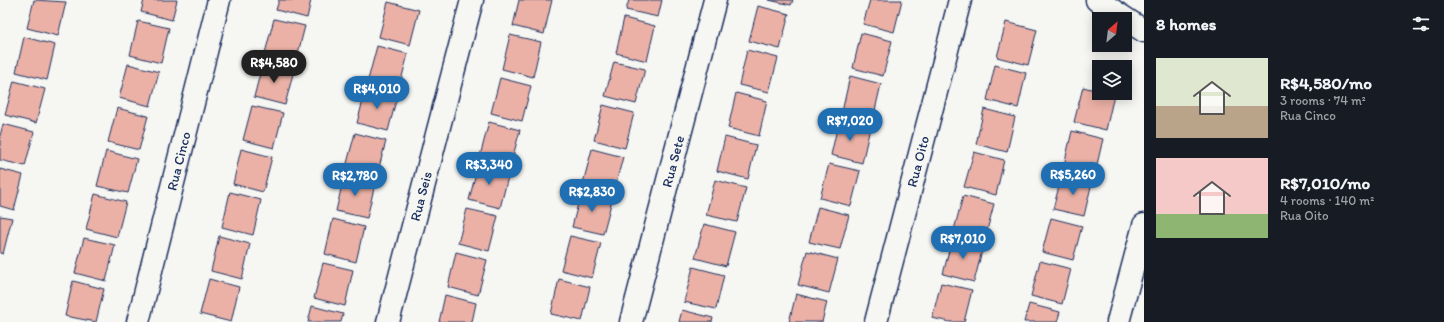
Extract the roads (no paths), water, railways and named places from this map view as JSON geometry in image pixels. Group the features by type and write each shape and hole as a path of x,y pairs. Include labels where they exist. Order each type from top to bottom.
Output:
{"street":[{"name":"Rua Cinco","path":"138,322 219,0"},
{"name":"Rua Seis","path":"388,322 472,0"},
{"name":"Rua Sete","path":"632,322 715,0"},
{"name":"Rua Oito","path":"876,322 960,0"},
{"path":"1097,0 1144,31"},
{"path":"1118,322 1144,225"}]}
